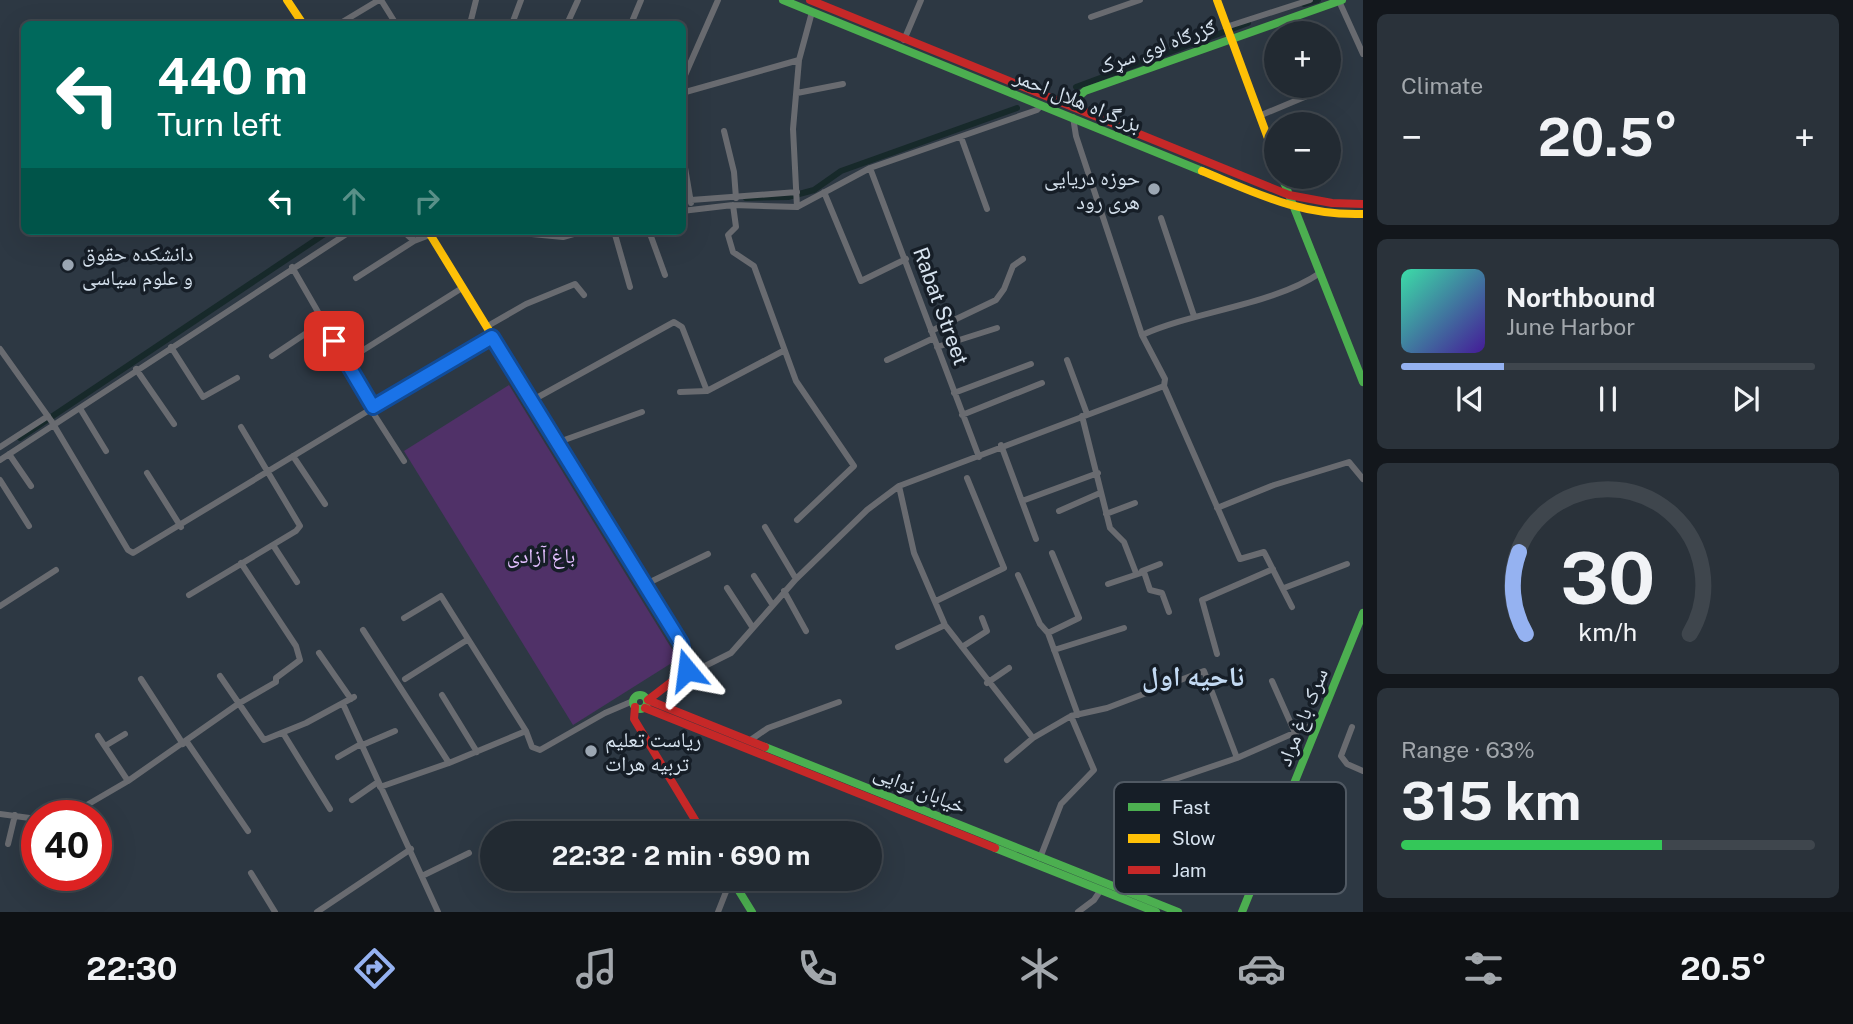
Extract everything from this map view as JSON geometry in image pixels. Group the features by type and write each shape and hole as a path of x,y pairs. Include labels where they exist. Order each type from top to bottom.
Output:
{"main road":[{"path":"287,0 301,21"},
{"name":"بزرگراه هلال احمر","path":"783,0 1073,116 1293,208 1331,215 1363,214"},
{"name":"بزرگراه هلال احمر","path":"810,0 1289,195 1306,200 1363,204"},
{"path":"1217,0 1264,129"},
{"name":"ګزرګاه لوی سړک","path":"1069,105 1085,91 1228,33 1340,1"},
{"path":"1287,189 1363,382"},
{"path":"431,235 686,655 684,669 646,702 634,704"},
{"name":"سرک باغ مراد","path":"1294,782 1363,613"},
{"path":"646,702 684,669"},
{"path":"664,686 660,696 667,710"},
{"path":"646,702 636,696 634,719 696,821"},
{"name":"خیابان نوایی","path":"646,702 749,741 1040,861 1100,891 1156,912"},
{"name":"خیابان نوایی","path":"646,702 1114,888"},
{"path":"739,891 752,912"},
{"name":"خیابان نوایی","path":"1129,894 1178,912"},
{"name":"سرک باغ مراد","path":"1242,912 1249,894"}],"street":[{"path":"344,21 380,0 394,21"},
{"path":"471,21 476,0"},
{"path":"513,21 521,0"},
{"path":"568,21 579,0"},
{"path":"632,21 641,0"},
{"path":"686,73 718,0"},
{"path":"901,48 920,0"},
{"path":"1091,17 1140,0"},
{"path":"1228,33 1310,0"},
{"path":"1340,1 1363,54"},
{"path":"797,207 793,130 799,60 812,12"},
{"path":"686,92 799,60"},
{"path":"797,93 843,84"},
{"path":"1259,116 1302,98"},
{"path":"691,200 797,207 870,168 1037,110 1043,104"},
{"path":"1073,116 1076,136 1142,335 1165,379 1164,386 1217,508 1240,559 1264,552 1292,607"},
{"path":"723,131 734,172 736,227 729,234 733,252 754,266 783,351 812,407 855,466 797,520"},
{"path":"961,137 987,209"},
{"name":"Rabat Street","path":"870,168 979,457"},
{"path":"686,172 692,209"},
{"path":"686,210 797,192"},
{"path":"824,192 862,281 906,259"},
{"path":"1161,218 1194,316"},
{"path":"0,447 51,421 81,410 136,369 344,235"},
{"path":"407,235 414,241"},
{"path":"356,278 424,235"},
{"path":"542,235 570,235"},
{"path":"615,235 630,287"},
{"path":"650,235 665,275"},
{"path":"887,360 996,300 1004,289 1013,266 1023,260"},
{"path":"292,267 404,461"},
{"path":"1142,335 1194,316 1278,292 1320,273"},
{"path":"486,327 526,304 575,284 584,295"},
{"path":"346,361 374,340 462,288"},
{"path":"272,356 323,322"},
{"path":"531,401 674,322 682,327 707,391"},
{"path":"937,347 997,328"},
{"path":"0,349 51,421 128,550 133,553 141,552 372,407 492,337"},
{"path":"171,347 203,397 237,378"},
{"path":"681,392 707,391 783,351"},
{"path":"1068,360 1085,415 1100,493 1110,528 1124,542 1150,590 1162,593 1170,612"},
{"path":"954,393 1031,364"},
{"path":"136,369 174,424"},
{"path":"962,415 1042,383"},
{"path":"684,669 695,671 722,660 796,579 867,510 899,486 979,457 1001,445 1164,386"},
{"path":"81,410 106,451"},
{"path":"556,443 642,412"},
{"path":"0,460 51,421"},
{"path":"189,595 300,526 241,427"},
{"path":"1001,445 1036,539"},
{"path":"9,454 31,486"},
{"path":"293,456 325,504"},
{"path":"1217,508 1274,485 1349,462 1363,479"},
{"path":"147,473 181,527"},
{"path":"1021,501 1098,473"},
{"path":"936,601 1004,568 967,478"},
{"path":"0,480 29,526"},
{"path":"899,486 914,553 946,625 988,683 1033,738"},
{"path":"1059,511 1100,493"},
{"path":"1106,514 1135,503"},
{"path":"765,527 796,579"},
{"path":"273,545 297,582"},
{"path":"1048,633 1079,618 1052,553"},
{"path":"644,585 708,554"},
{"path":"95,800 185,743 238,704 276,682 276,678 300,660 301,655 241,563"},
{"path":"1108,584 1160,564"},
{"path":"1284,587 1347,564"},
{"path":"1217,654 1202,600 1273,569"},
{"path":"0,606 56,570"},
{"path":"1018,575 1040,624 1048,633 1094,770 1061,804 1040,861"},
{"path":"754,576 772,604"},
{"path":"727,588 753,628"},
{"path":"783,592 806,631"},
{"path":"404,618 441,596 526,731 532,747 540,750 605,713 634,704"},
{"path":"962,647 988,631 982,618"},
{"path":"898,647 946,625"},
{"path":"1054,650 1124,628"},
{"path":"363,630 449,763"},
{"path":"405,679 467,640"},
{"path":"220,676 264,740 353,698 318,653"},
{"path":"988,683 1009,668"},
{"path":"1007,760 1033,738 1074,715 1107,708 1204,671 1237,758"},
{"path":"141,679 248,831"},
{"path":"1272,681 1296,734"},
{"path":"442,695 477,752"},
{"path":"749,741 768,728 839,702"},
{"path":"343,704 438,912"},
{"path":"1166,782 1237,758 1318,722"},
{"path":"1352,727 1341,757 1347,764 1363,771"},
{"path":"338,757 395,731"},
{"path":"352,800 379,785 449,763 526,731"},
{"path":"283,733 330,809"},
{"path":"105,747 125,734"},
{"path":"98,736 128,781"},
{"path":"0,814 21,817"},
{"path":"8,845 15,816"},
{"path":"317,912 411,849"},
{"path":"422,876 469,853"},
{"path":"251,873 275,912"},
{"path":"718,912 726,891"},
{"path":"1078,912 1094,900 1100,891"}],"green space":[{"name":"باغ آزادی","path":"509,385 678,659 573,725 404,451"}],"waterway":[{"path":"1304,4 1318,0"},
{"path":"1076,87 1248,23"},
{"path":"746,198 788,197 814,190 841,171 1017,108"},
{"path":"20,438 323,235"}],"traffic: fast":[{"path":"783,0 1202,171"},
{"path":"1069,105 1085,91 1342,0"},
{"path":"1287,189 1363,382"},
{"path":"1295,782 1363,613"},
{"path":"637,695 643,695 647,702 643,709 637,709 633,705 633,699 637,695"},
{"path":"765,747 1114,886"},
{"path":"995,848 1156,912"},
{"path":"739,891 752,912"},
{"path":"1133,894 1178,912"},
{"path":"1242,912 1249,894"}],"traffic: slow":[{"path":"287,0 301,21"},
{"path":"1217,0 1264,127"},
{"path":"1202,171 1280,202 1320,211 1363,214"},
{"path":"430,235 642,580"}],"traffic: jam":[{"path":"810,0 1289,195 1332,203 1363,204"},
{"path":"642,580 681,643 687,670 648,700 765,747"},
{"path":"635,707 634,719 696,821"},
{"path":"645,708 995,848"}],"place":[{"name":"حوزه دریایی هری رود","path":"1154,189"},
{"name":"دانشکده حقوق و علوم سیاسی","path":"68,265"},
{"name":"ریاست تعلیم تربیه هرات","path":"591,751"}],"district":[{"name":"ناحیه اول","path":"1193,675"}],"route":[{"path":"334,341 373,407 492,337 681,643 686,655 687,670"}]}
